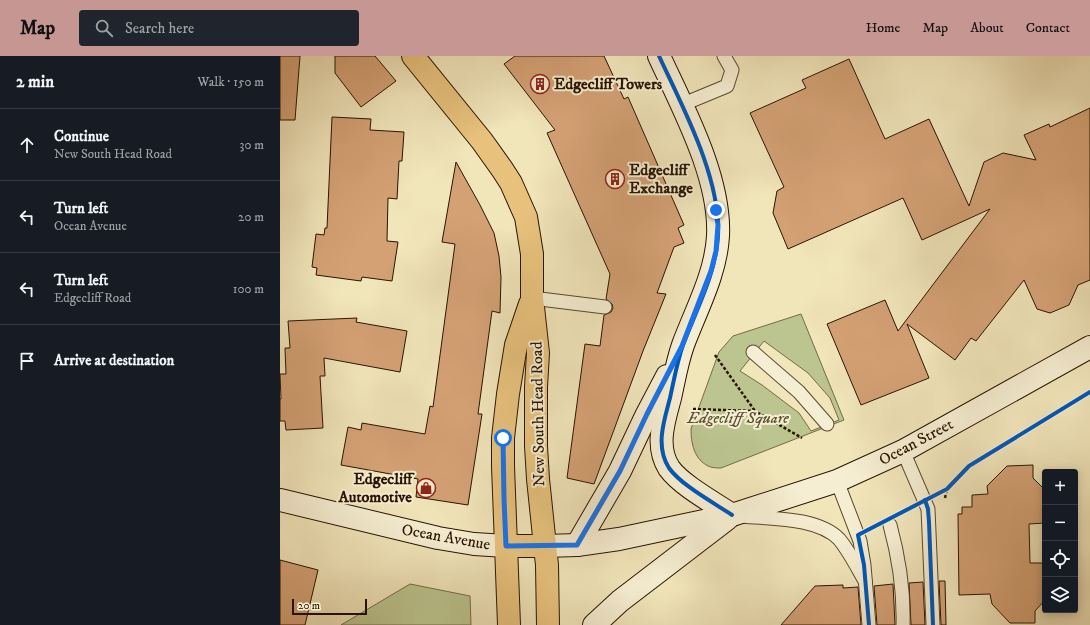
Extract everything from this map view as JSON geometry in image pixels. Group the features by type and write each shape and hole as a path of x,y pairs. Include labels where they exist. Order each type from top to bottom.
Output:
{"main road":[{"name":"New South Head Road","path":"413,56 482,141 502,169 511,183 526,217 530,234 532,254 532,298 538,353 536,387 536,446 538,479 546,546 548,625"},
{"name":"New South Head Road","path":"509,625 503,466 505,424 516,345 532,298"},
{"name":"Ocean Avenue","path":"506,546 546,546"}],"street":[{"path":"577,545 620,471 682,346 711,271 716,251 718,225 704,157 659,56"},
{"path":"594,625 620,601 732,515 678,478 670,469 662,449 663,426 682,346"},
{"name":"Ocean Street","path":"732,515 837,481 904,451 1090,347"},
{"name":"Ocean Avenue","path":"280,500 438,538 474,544 506,546"},
{"name":"Ocean Avenue","path":"546,546 577,545 642,534 732,515"}],"lane":[{"path":"681,105 727,86 732,70 724,56"},
{"path":"532,298 605,307"},
{"path":"753,352 799,392 827,424"},
{"path":"904,451 928,509 933,625"},
{"path":"837,481 860,541 864,565 869,625"},
{"path":"732,515 803,522 822,527 838,539 865,581"},
{"path":"890,525 897,551 902,580 904,625"}],"path":[{"path":"715,354 755,411 802,438"},
{"path":"693,409 755,411"},
{"path":"925,500 947,489 953,483"}],"green space":[{"name":"Edgecliff Square","path":"801,314 844,420 721,468 711,467 703,463 696,455 694,450 691,429 719,352 733,336","holes":["764,341 808,373 830,398 839,420 811,431 799,413 762,385 740,371"]},
{"path":"410,584 470,596 471,625 341,625"}],"building":[{"path":"280,56 300,56 295,120 280,120"},
{"path":"335,56 375,56 396,81 361,107 335,73"},
{"path":"515,56 604,56 624,99 628,97 684,225 678,228 684,243 674,247 657,293 666,294 643,351 594,484 567,478 585,344 600,346 604,315 611,312 613,308 612,304 606,299 610,274 547,133 555,130 504,64"},
{"path":"849,59 885,139 929,119 969,206 984,162 1003,153 1036,160 1024,135 1049,124 1050,127 1090,108 1090,280 1078,285 1069,305 1050,313 1037,309 1024,280 976,341 971,338 955,360 907,324 929,378 861,405 827,324 885,300 898,331 990,209 922,240 903,198 788,249 773,213 777,191 784,187 750,113 806,88 802,80"},
{"path":"332,117 371,119 370,130 404,132 402,161 399,161 397,199 388,198 387,241 398,242 392,281 362,277 361,281 316,275 317,268 312,267 316,234 324,235 325,228 327,228"},
{"path":"456,162 494,233 499,256 501,277 500,313 492,311 478,414 482,414 468,505 416,497 418,479 341,465 348,427 361,430 362,423 425,434 430,406 433,407 455,244 442,242"},
{"path":"357,318 356,322 407,331 400,372 324,358 325,376 320,376 323,428 286,430 285,421 280,421 280,374 286,374 285,348 290,348 288,321"},
{"path":"1033,465 1033,478 1042,487 1042,523 1029,524 1030,563 1042,563 1042,603 1035,611 1035,623 1010,623 992,604 990,594 959,595 958,514 962,514 962,507 972,507 972,495 988,494 987,486 1007,466"},
{"path":"280,560 318,570 305,625 280,625"},
{"path":"939,581 945,581 946,625 941,625"},
{"path":"923,582 925,625 911,625 909,583"},
{"path":"893,584 895,625 877,625 874,586"},
{"path":"843,585 843,588 858,587 861,625 781,625 815,586"}],"cycle path":[{"path":"659,56 699,144 707,167 717,214 718,236 714,264 705,292 679,358 663,424 662,451 669,468 681,481 732,515"},
{"path":"577,545 620,471 647,414 675,361"},
{"path":"869,625 864,565 858,535 947,489 969,466 1090,392"},
{"path":"925,500 928,509 929,522 933,625"}],"place":[{"name":"Edgecliff Towers","path":"540,84"},
{"name":"Edgecliff Exchange","path":"615,179"},
{"name":"Edgecliff Automotive","path":"426,488"}],"route":[{"path":"503,438 506,546 577,545 620,471 682,346 711,271 718,237 716,210"}]}
